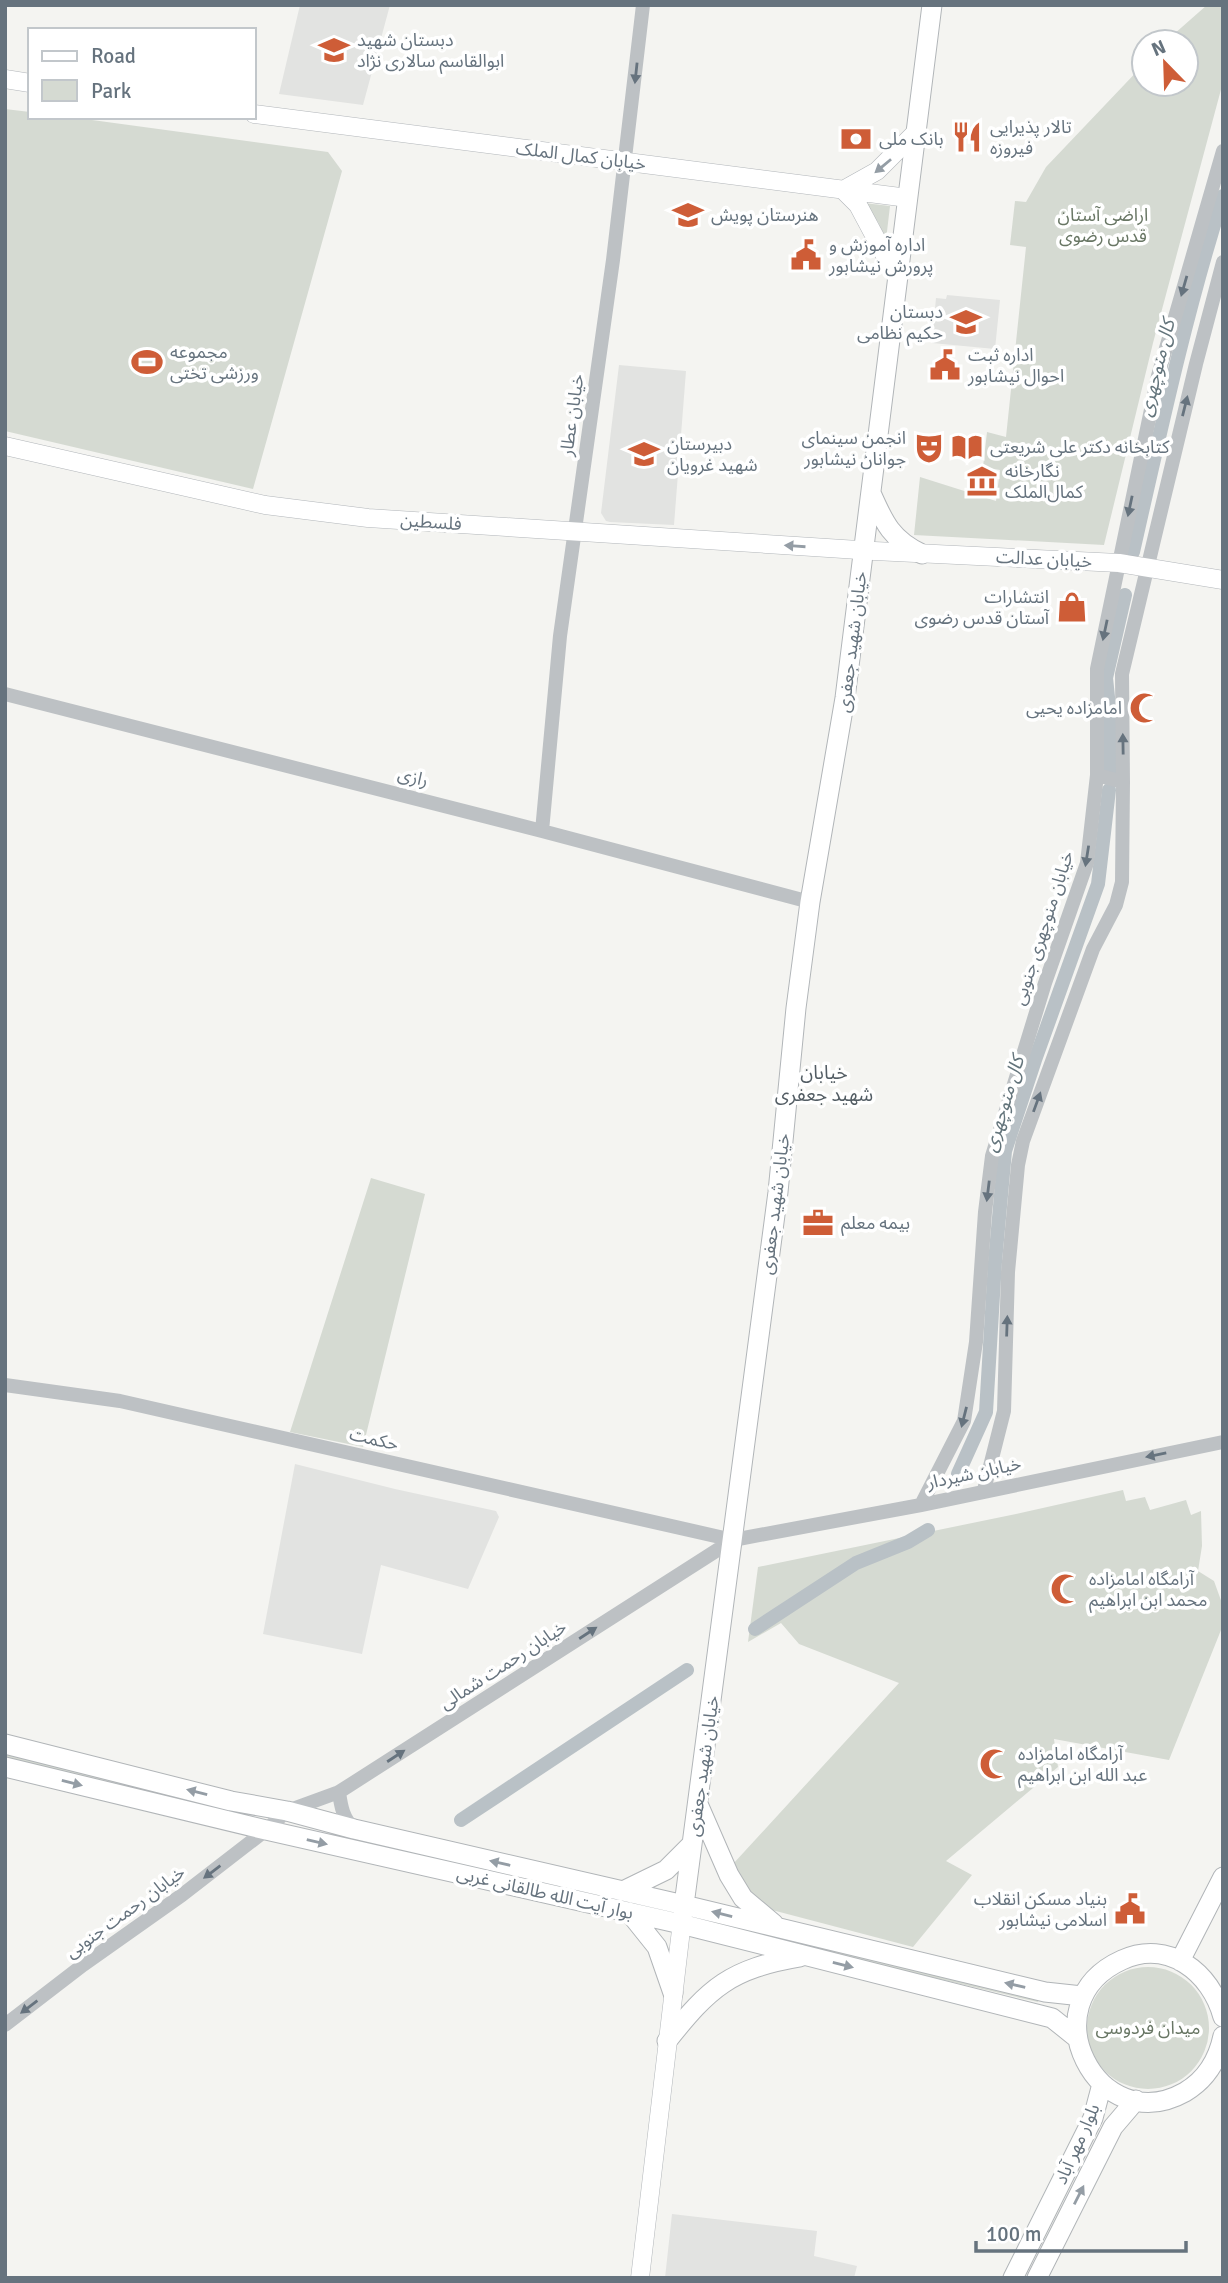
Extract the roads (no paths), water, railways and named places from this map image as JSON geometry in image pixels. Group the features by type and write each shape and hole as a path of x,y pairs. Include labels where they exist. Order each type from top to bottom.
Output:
{"main road":[{"name":"خیابان شهید جعفری","path":"640,2278 682,1914 778,1192 796,1008 810,902 845,698 932,5"},
{"path":"5,79 28,82"},
{"name":"خیابان کمال الملک","path":"256,114 908,198"},
{"path":"897,278 858,205 844,190 877,171 915,133"},
{"name":"فلسطین","path":"5,446 265,505 368,518 863,551"},
{"path":"871,493 891,532 905,546 922,554"},
{"name":"خیابان عدالت","path":"863,551 1119,563 1223,580"},
{"name":"بوار آیت الله طالقانی غربی","path":"5,1744 231,1801 287,1811 623,1891 807,1956 1052,2018 1077,2038"},
{"name":"بوار آیت الله طالقانی غربی","path":"5,1767 266,1830 629,1912 682,1914 780,1929 1054,1994 1082,1996"},
{"path":"697,1800 723,1862 743,1898 780,1929"},
{"path":"623,1891 666,1870 692,1844"},
{"path":"1180,1961 1223,1877"},
{"path":"629,1912 657,1947 673,1993"},
{"path":"1221,2007 1209,1984 1196,1971 1180,1961 1162,1955 1124,1959 1107,1968 1082,1996 1077,2017 1077,2038 1085,2063 1102,2084 1118,2095 1136,2101 1157,2101 1177,2096 1195,2086 1218,2064 1223,2036"},
{"path":"667,2041 696,2004 724,1980 766,1963 807,1956"},
{"name":"بلوار مهر آباد","path":"1013,2278 1093,2118 1102,2084"},
{"name":"بلوار مهر آباد","path":"1037,2278 1113,2127 1136,2101"}],"street":[{"name":"خیابان عطار","path":"542,831 561,636 625,162 643,5"},
{"name":"خیابان منوچهری جنوبی","path":"921,1505 964,1421 976,1342 992,1156 1045,983 1087,863 1097,775 1097,669 1158,376 1223,151"},
{"path":"985,1490 1003,1411 1009,1272 1018,1165 1023,1141 1093,949 1116,905 1122,882 1122,674 1139,595 1223,262"},
{"name":"رازی","path":"5,694 810,902"},
{"path":"1097,775 1124,782"},
{"name":"حکمت","path":"5,1385 120,1401 733,1540"},
{"name":"خیابان شیردار","path":"733,1540 921,1505 1223,1442"},
{"name":"خیابان رحمت شمالی","path":"287,1811 339,1792 733,1540"},
{"path":"339,1792 342,1810 347,1822 354,1829"},
{"name":"خیابان رحمت جنوبی","path":"5,2025 266,1830 287,1811"}],"waterway":[{"name":"کال منوچهری","path":"1133,552 1185,328 1223,196"},
{"name":"کال منوچهری","path":"1110,770 1110,716 1106,678 1125,595"},
{"name":"کال منوچهری","path":"958,1474 986,1412 1005,1151 1098,884 1109,790"},
{"path":"755,1629 856,1563 908,1542 928,1530"},
{"path":"461,1820 687,1670"}],"place":[{"name":"دبستان شهید ابوالقاسم سالاری نژاد","path":"334,50"},
{"name":"تالار پذیرایی فیروزه","path":"967,137"},
{"name":"بانک ملی","path":"856,139"},
{"name":"هنرستان پویش","path":"688,215"},
{"name":"اداره آموزش و پرورش نیشابور","path":"806,255"},
{"name":"دبستان حکیم نظامی","path":"966,322"},
{"name":"مجموعه ورزشی تختی","path":"147,362"},
{"name":"اداره ثبت احوال نیشابور","path":"945,365"},
{"name":"کتابخانه دکتر علی شریعتی","path":"967,447"},
{"name":"انجمن سینمای جوانان نیشابور","path":"929,448"},
{"name":"دبیرستان شهید غرویان","path":"644,454"},
{"name":"نگارخانه کمال‌الملک","path":"982,481"},
{"name":"انتشارات آستان قدس رضوی","path":"1072,607"},
{"name":"امامزاده یحیی","path":"1145,708"},
{"name":"بیمه معلم","path":"818,1223"},
{"name":"آرامگاه امامزاده محمد ابن ابراهیم","path":"1066,1589"},
{"name":"آرامگاه امامزاده عبد الله ابن ابراهیم","path":"995,1764"},
{"name":"بنیاد مسکن انقلاب اسلامی نیشابور","path":"1130,1909"}],"district":[{"name":"خیابان شهید جعفری","path":"824,1084"}],"park label":[{"name":"اراضی آستان قدس رضوی","path":"1103,225"},
{"name":"میدان فردوسی","path":"1148,2028"}]}
